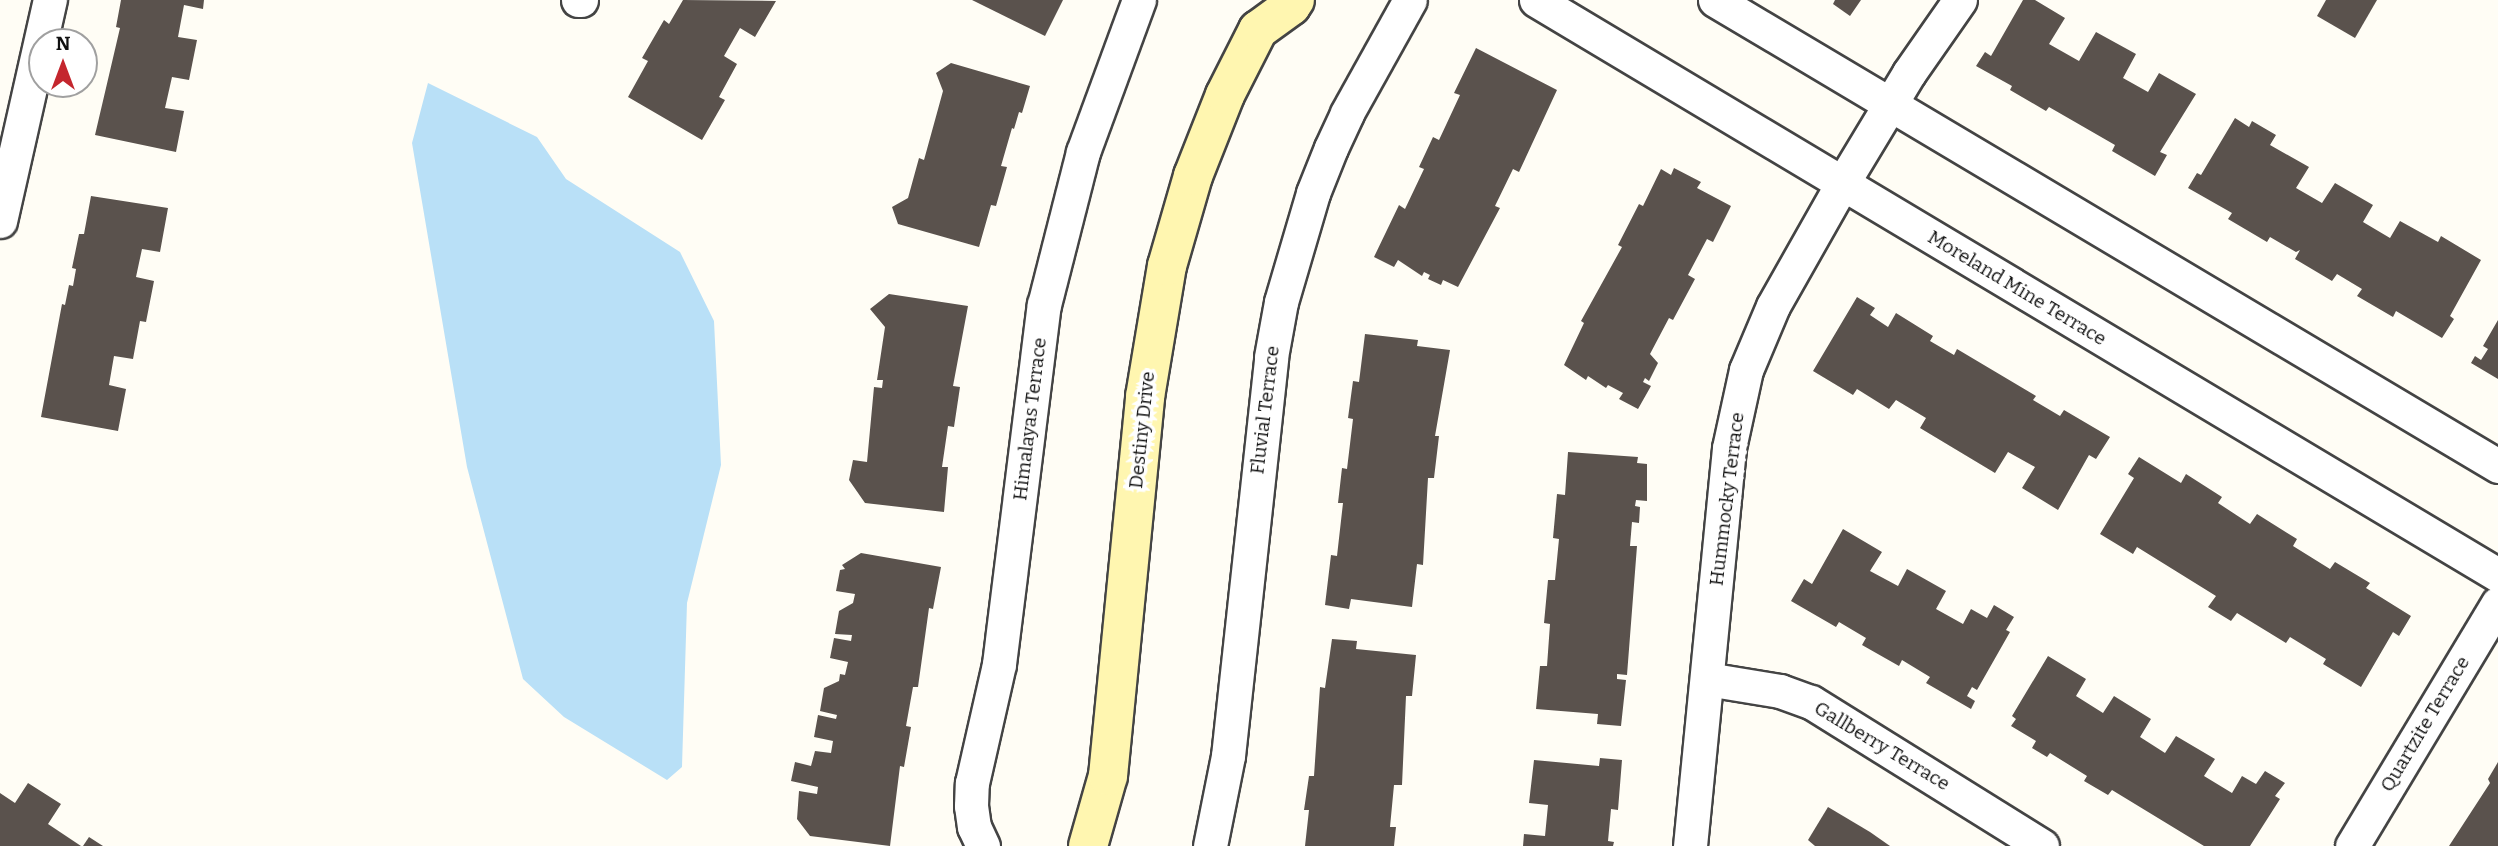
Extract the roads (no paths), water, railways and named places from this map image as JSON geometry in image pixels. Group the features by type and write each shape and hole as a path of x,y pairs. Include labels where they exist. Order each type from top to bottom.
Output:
{"street":[{"path":"0,221 50,0"},
{"name":"Himalayas Terrace","path":"983,846 974,827 972,783 999,664 1044,305 1083,152 1139,0"},
{"name":"Destiny Drive","path":"1088,846 1101,805 1109,762 1137,464 1158,307 1180,214 1209,128 1257,15 1291,6 1295,0"},
{"name":"Fluvial Terrace","path":"1210,846 1228,756 1271,357 1282,302 1313,193 1331,148 1347,113 1410,0"},
{"name":"Moreland Mine Terrace","path":"1536,0 2498,575"},
{"path":"1715,0 2498,466"},
{"name":"Hummocky Terrace","path":"1690,846 1729,448 1746,370 1773,306 1842,184 1890,103 1960,0"},
{"name":"Quartzite Terrace","path":"2352,846 2498,603"},
{"name":"Gallberry Terrace","path":"1707,679 1780,691 1811,702 2042,846"}],"water":[{"path":"428,83 537,137 566,179 680,252 714,321 721,465 687,603 682,767 667,780 564,717 523,679 467,467 412,143"}]}
